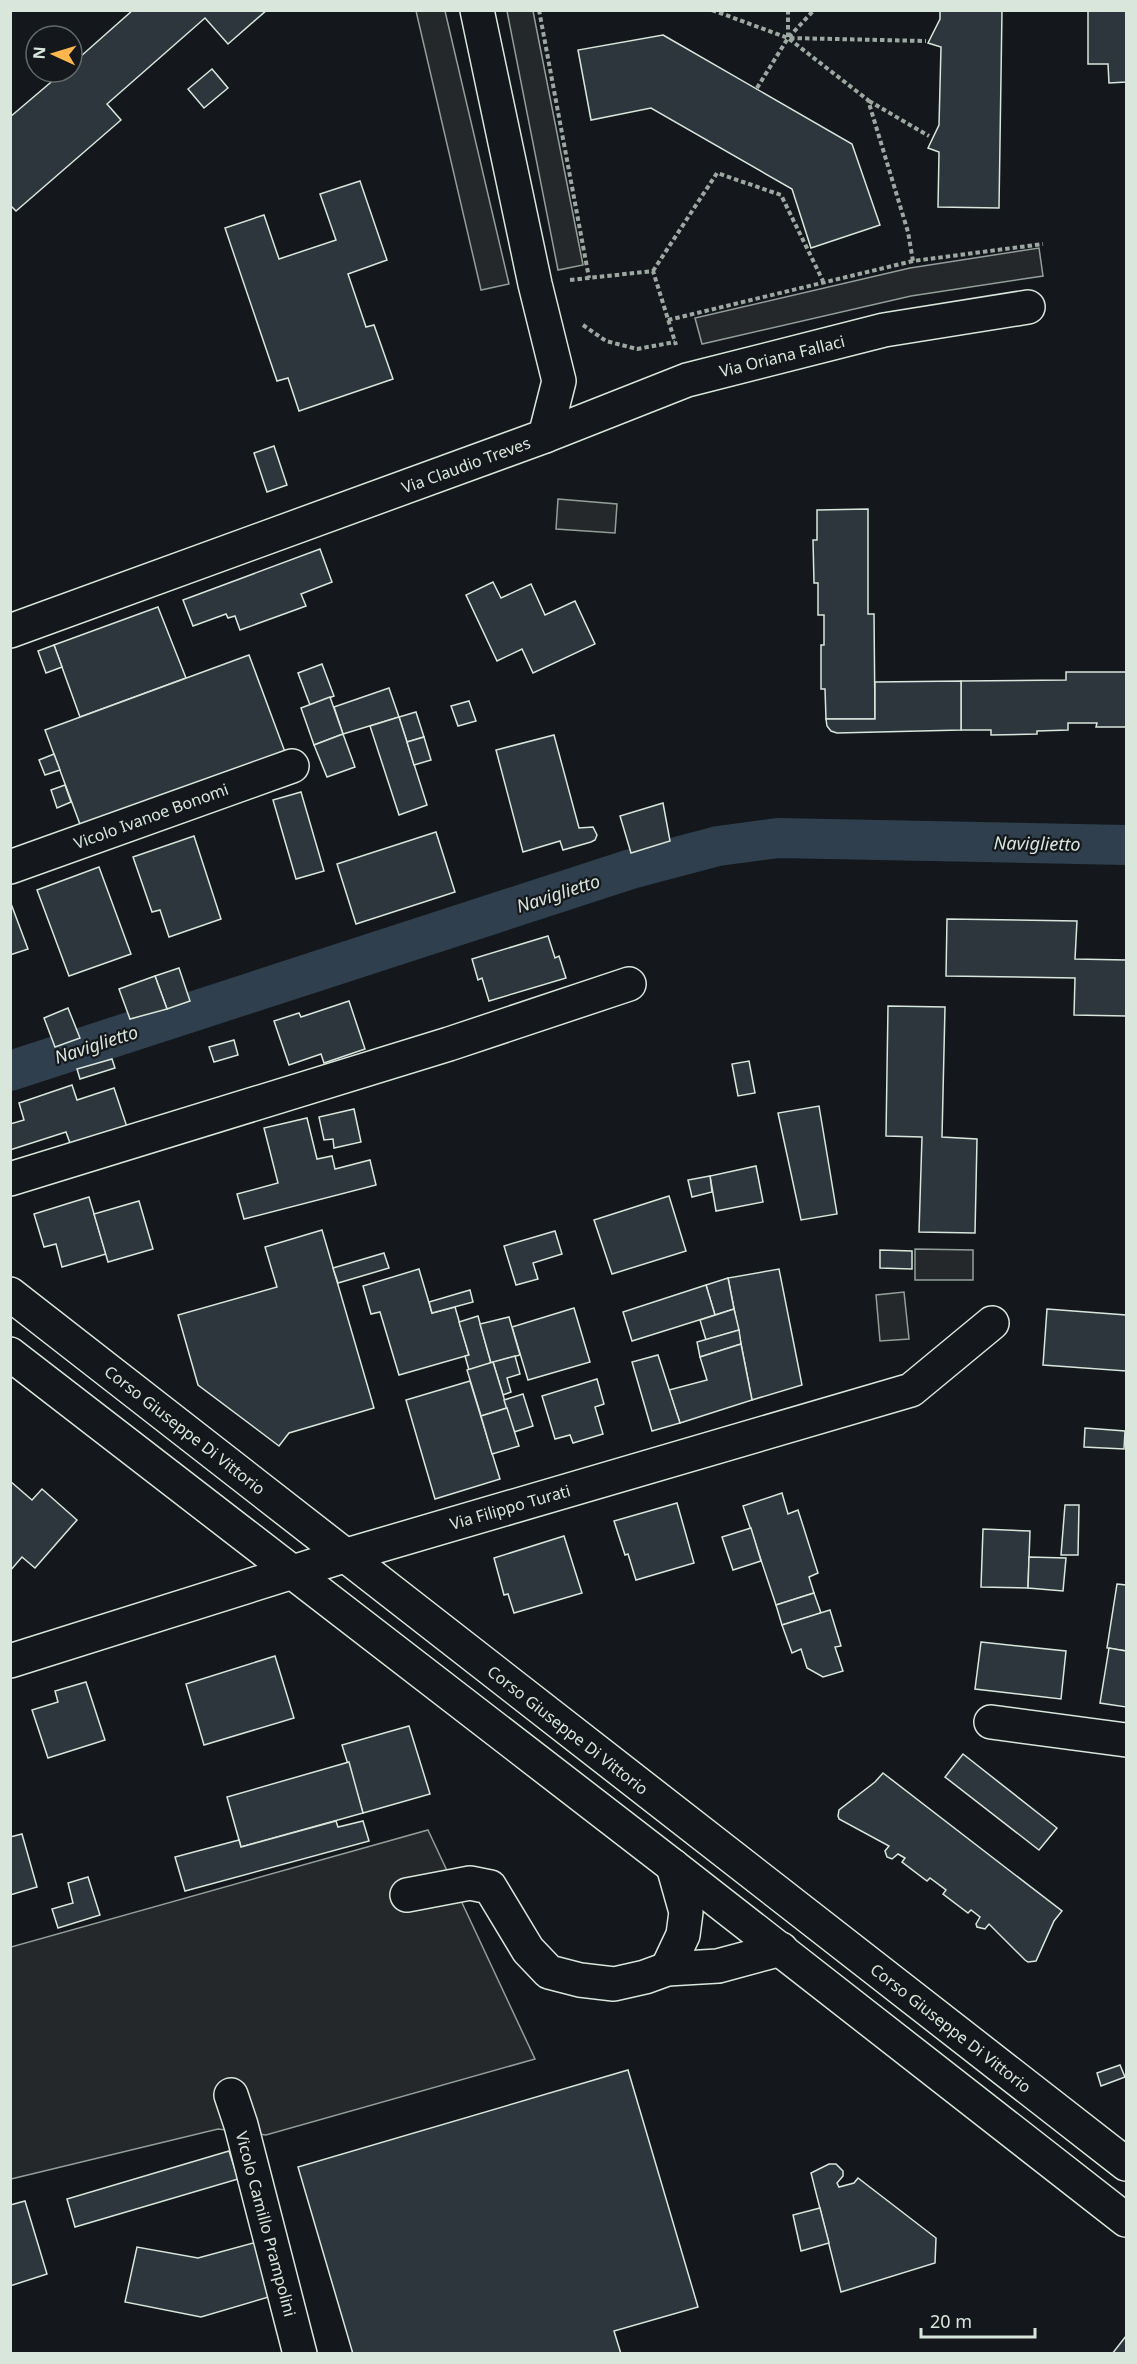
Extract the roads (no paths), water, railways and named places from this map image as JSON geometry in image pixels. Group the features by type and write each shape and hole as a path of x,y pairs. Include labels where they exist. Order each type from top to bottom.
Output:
{"street":[{"name":"Via Claudio Treves","path":"10,631 545,436 560,381 535,284 477,10"},
{"name":"Via Oriana Fallaci","path":"545,436 687,380 884,330 1028,307"},
{"name":"Vicolo Ivanoe Bonomi","path":"10,867 292,766"},
{"path":"10,1179 449,1044 629,984"},
{"name":"Corso Giuseppe Di Vittorio","path":"10,1294 1126,2164"},
{"name":"Via Filippo Turati","path":"10,1661 347,1555 911,1390 992,1323"},
{"path":"10,1354 781,1949 1126,2220"},
{"path":"992,1722 1126,1740"},
{"path":"667,1969 683,1935 686,1912 673,1866"},
{"path":"407,1895 470,1883 490,1887 528,1950 549,1972 580,1980 614,1984 667,1969 718,1966 781,1949"},
{"name":"Vicolo Camillo Prampolini","path":"231,2095 300,2354"}],"waterway":[{"name":"Naviglietto","path":"10,1071 631,869 718,846 778,838 1126,845"}]}
